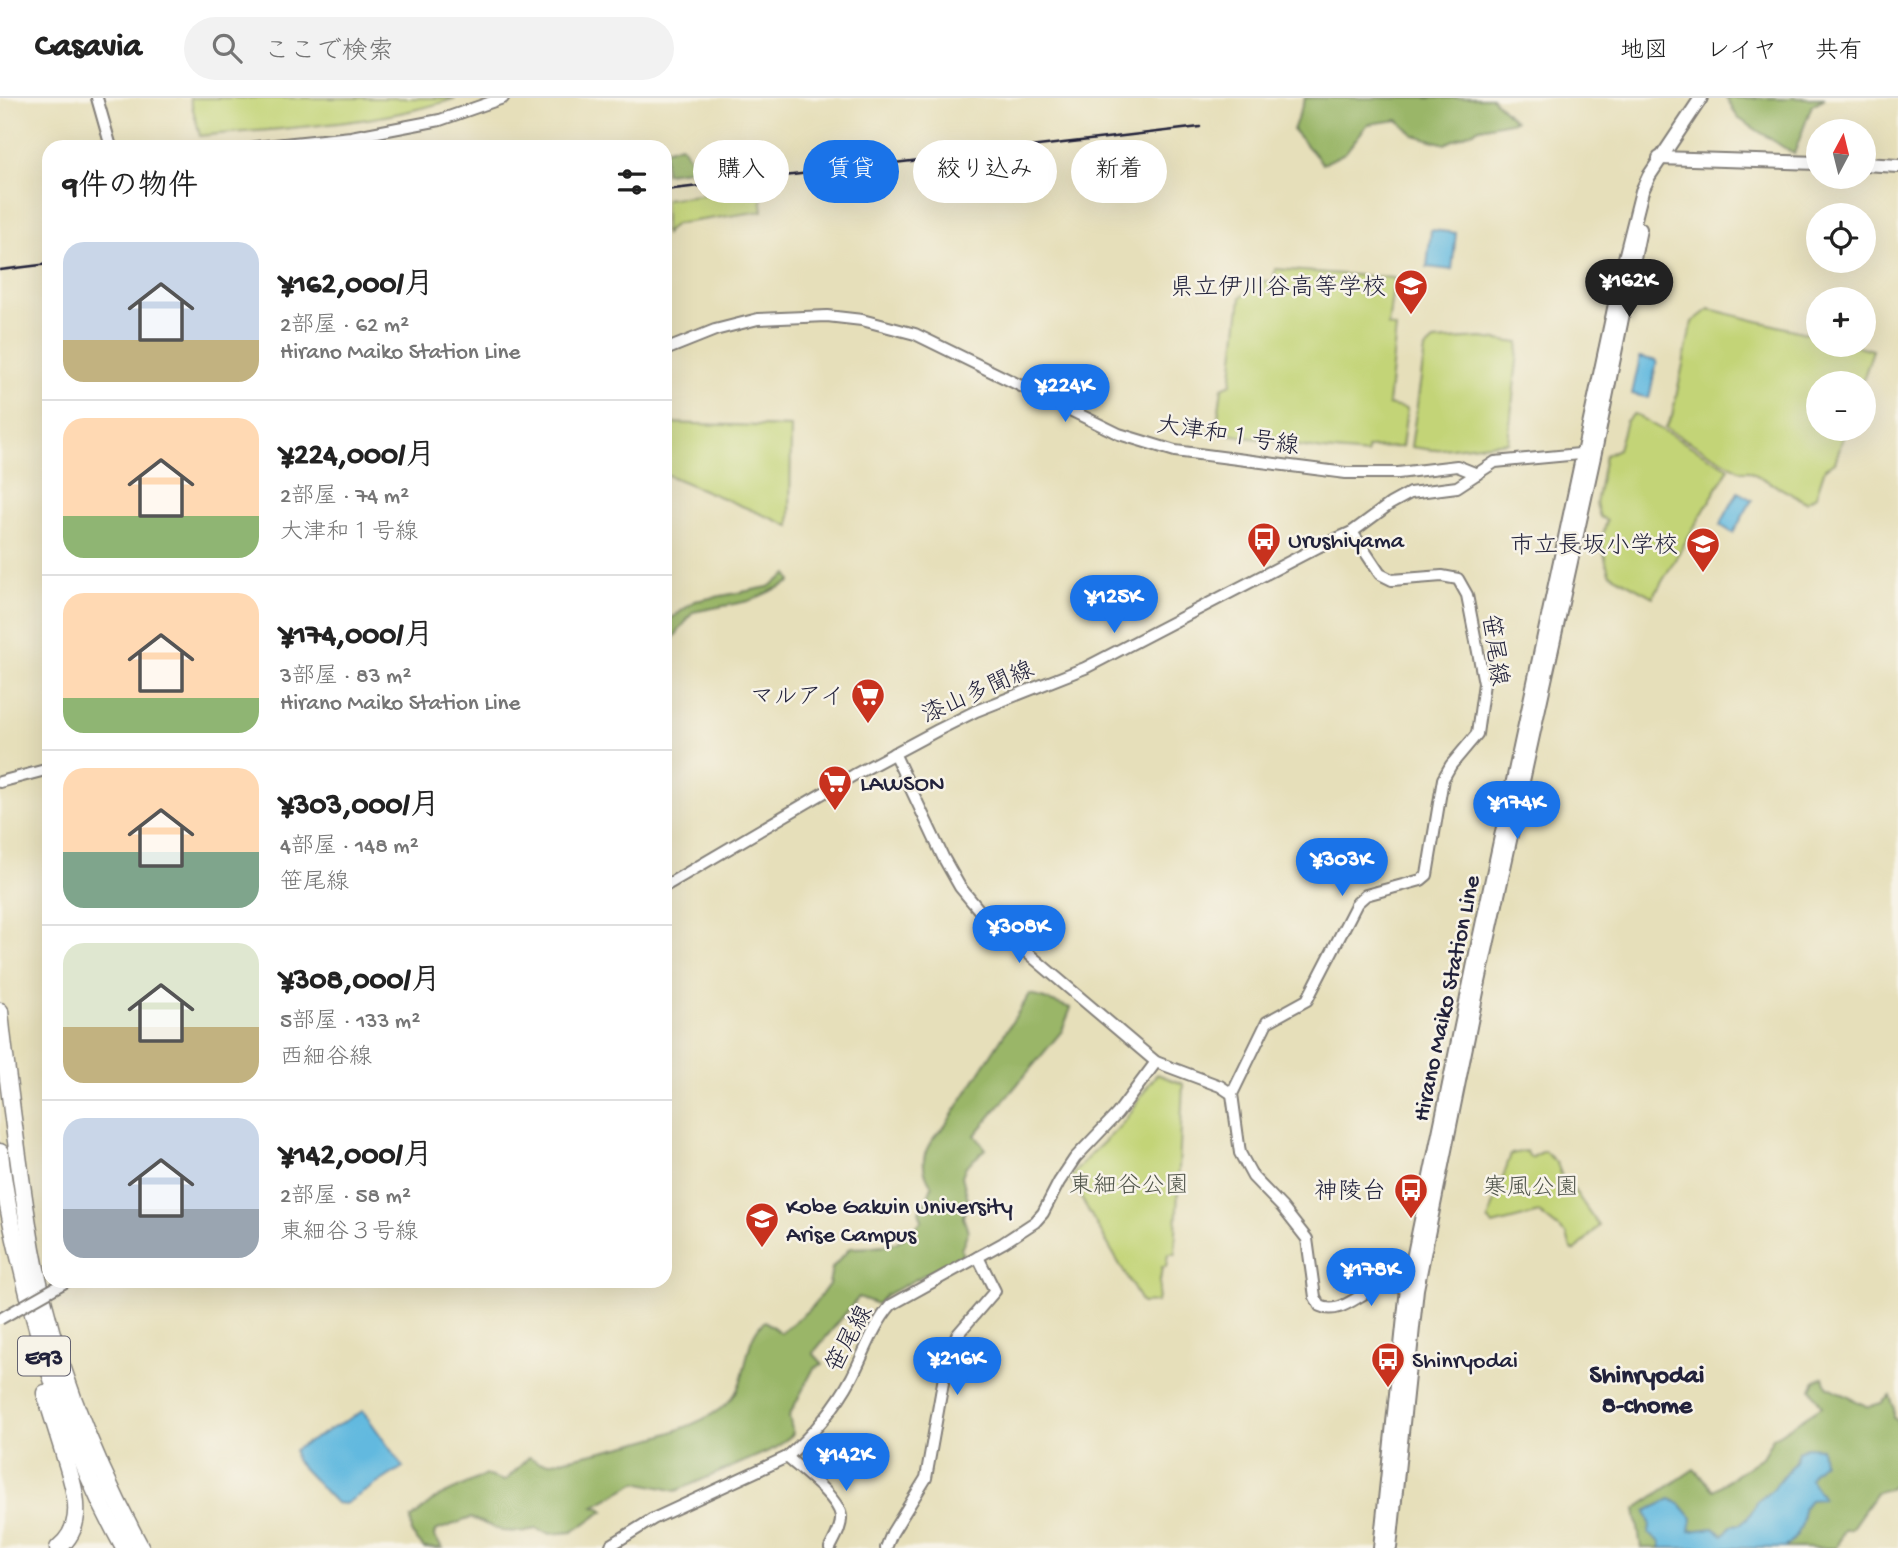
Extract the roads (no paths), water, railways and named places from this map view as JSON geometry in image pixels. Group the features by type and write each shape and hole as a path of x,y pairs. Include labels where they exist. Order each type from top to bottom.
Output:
{"highway":[{"name":"E93","path":"0,1011 19,1165 33,1251 45,1303 88,1437 106,1481 141,1548"},
{"name":"E93","path":"1,1159 31,1308 59,1401 93,1486 124,1548"},
{"path":"1,1159 12,1245 27,1319 76,1502 77,1512 72,1531 58,1548"}],"main road":[{"name":"Hirano Maiko Station Line","path":"1380,1548 1412,1288 1589,453 1634,263 1649,176 1701,98"},
{"path":"1659,158 1806,163"},
{"path":"1876,165 1898,166"},
{"name":"Hirano Maiko Station Line","path":"1390,1548 1412,1288"}],"street":[{"path":"97,98 109,140"},
{"path":"322,140 440,120 503,98"},
{"name":"大津和１号線","path":"672,347 715,330 758,319 827,316 862,320 915,334 1119,434 1175,451 1346,473 1398,473 1457,466 1476,474"},
{"name":"漆山多聞線","path":"672,882 894,753 976,710 1085,668 1352,532 1410,493 1457,487 1496,462 1589,453"},
{"name":"笹尾線","path":"1232,1094 1267,1022 1307,1000 1357,903 1366,895 1427,876 1443,779 1477,734 1484,683 1467,595 1458,579 1442,576 1392,580 1380,573 1352,532"},
{"path":"894,753 943,857 960,887 984,916 1156,1062 1211,1082 1232,1094 1240,1153 1253,1177 1282,1207 1307,1239 1315,1297 1320,1306 1327,1310 1340,1307 1380,1286 1412,1288"},
{"path":"0,782 42,771"},
{"name":"笹尾線","path":"611,1545 653,1519 787,1457 805,1442 850,1381 878,1320 891,1305 1027,1228 1043,1213 1075,1158 1117,1114 1156,1062"},
{"path":"886,1548 892,1533 926,1478 947,1360 957,1335 995,1292 978,1257"},
{"path":"0,1318 54,1288"},
{"path":"787,1457 829,1495 841,1514 839,1532 830,1548"}],"water":[{"path":"1431,230 1456,233 1452,270 1427,267"},
{"path":"1640,357 1657,361 1649,398 1632,394"},
{"path":"1738,492 1752,500 1733,533 1720,525"},
{"path":"363,1411 403,1467 345,1504 336,1503 295,1460 294,1450"},
{"path":"1806,1447 1821,1448 1823,1462 1810,1479 1823,1499 1810,1500 1803,1509 1799,1531 1785,1548 1661,1548 1660,1542 1649,1534 1650,1524 1646,1511 1671,1499 1681,1505 1692,1518 1690,1531 1713,1528 1723,1535 1732,1525 1741,1524 1747,1519 1758,1501 1773,1489 1796,1461 1798,1451"}],"railway":[{"path":"672,189 1200,127"},
{"path":"0,270 42,265"}],"place":[{"name":"県立伊川谷高等学校","path":"1411,316"},
{"name":"Urushiyama","path":"1264,569"},
{"name":"市立長坂小学校","path":"1703,574"},
{"name":"マルアイ","path":"868,725"},
{"name":"LAWSON","path":"835,812"},
{"name":"神陵台","path":"1411,1220"},
{"name":"Kobe Gakuin University Arise Campus","path":"762,1249"},
{"name":"Shinryodai","path":"1388,1389"}],"district":[{"name":"Shinryodai 8-chome","path":"1647,1388"}],"park label":[{"name":"東細谷公園","path":"1129,1184"},
{"name":"寒風公園","path":"1531,1186"}]}
